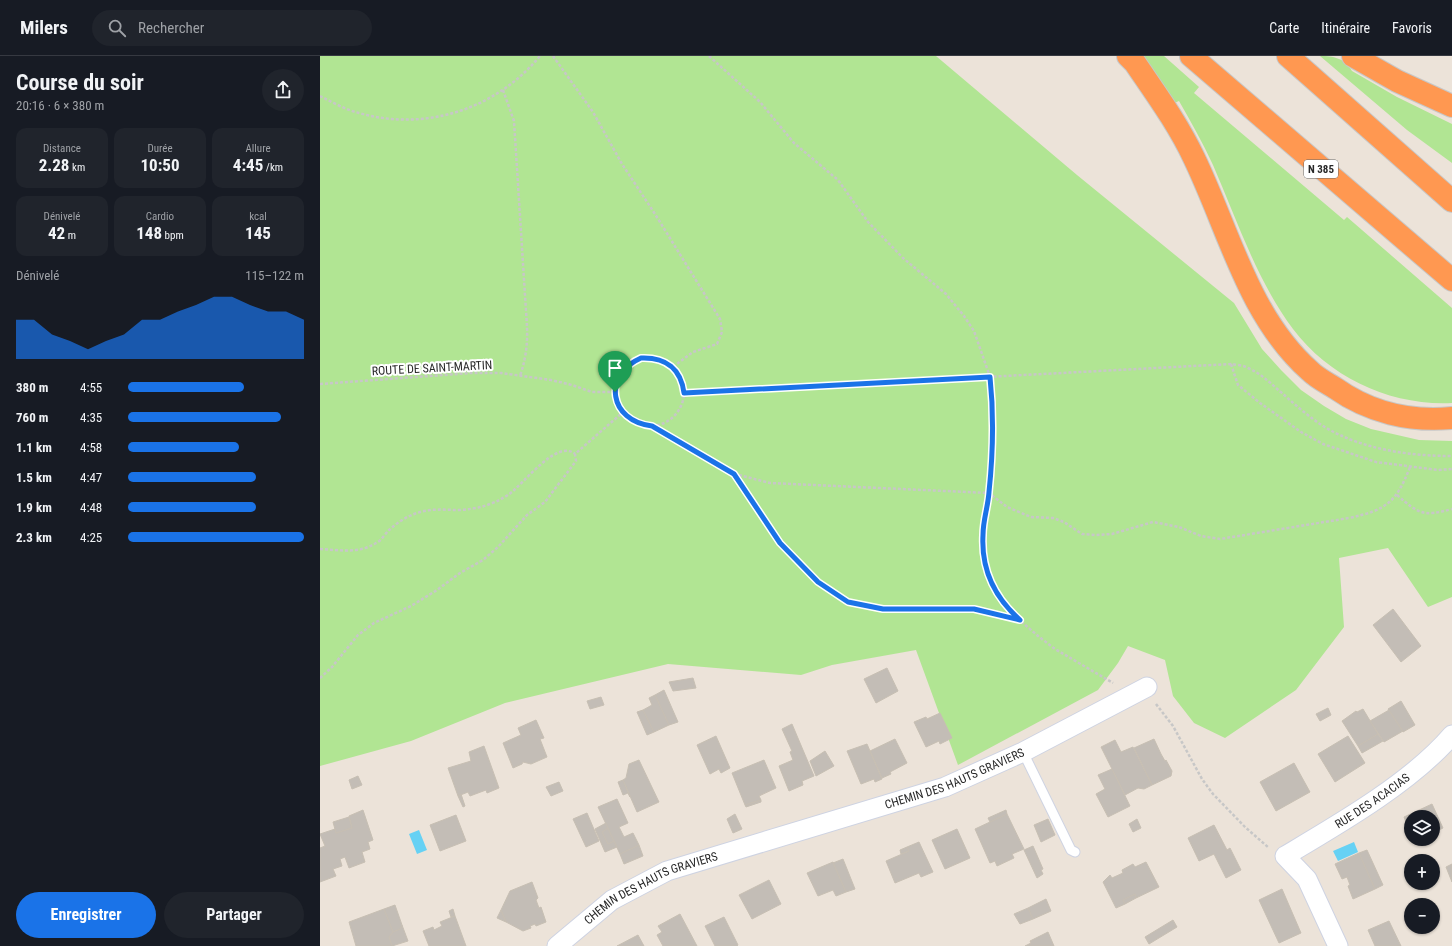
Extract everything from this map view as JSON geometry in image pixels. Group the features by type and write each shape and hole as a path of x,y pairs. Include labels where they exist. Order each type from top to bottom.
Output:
{"highway":[{"path":"1128,56 1135,63 1170,115 1194,158 1235,256 1252,291 1279,337 1310,372 1352,401 1396,416 1437,419 1452,418"},
{"name":"N 385","path":"1190,56 1452,280"},
{"path":"1288,56 1452,201"},
{"path":"1353,56 1397,80 1452,106"}],"street":[{"name":"CHEMIN DES HAUTS GRAVIERS","path":"560,945 612,900 667,871 945,788 1023,752 1147,687"},
{"name":"RUE DES ACACIAS","path":"1285,856 1400,782 1452,735"},
{"path":"1285,856 1307,879 1338,946"}],"lane":[{"path":"1023,752 1071,850 1075,852"}],"path":[{"path":"320,96 359,113 384,118 412,119 457,114 484,102 503,90 521,76 540,56"},
{"path":"554,56 593,112 622,164 720,319 722,332 717,344 693,352 673,367"},
{"path":"709,56 760,102 794,143 838,180 868,222 903,258 946,294 974,331 990,377 993,411 989,493 983,534 982,554 986,570 998,597 1020,620 1055,649 1118,686 1147,687 1158,707 1173,726 1202,779 1213,794 1260,842 1275,852 1285,856"},
{"path":"503,90 514,121 528,341 525,360 520,376"},
{"path":"641,358 653,358 664,360 673,367 679,375 684,393 682,403 670,419 661,424 652,426 640,425 622,413 617,403 615,392 617,381 622,371 631,363 641,358"},
{"path":"684,393 1231,364 1247,367 1265,377 1300,409 1342,435 1387,450 1452,456"},
{"path":"1231,364 1238,385 1260,403 1301,432 1323,444 1348,454 1376,462 1438,470 1452,469"},
{"name":"ROUTE DE SAINT-MARTIN","path":"320,384 471,373 520,376 551,380 572,384 592,392 615,392"},
{"path":"575,454 622,413"},
{"path":"652,426 734,474 770,483 989,493 1007,507 1031,517 1053,518 1064,522 1082,534 1096,535 1112,534 1153,522 1179,528 1201,536 1220,539 1369,513 1384,506 1397,496 1410,467"},
{"path":"320,549 357,550 377,543 403,519 418,512 438,509 473,509 491,505 514,490 549,457 563,450 571,450 575,454 576,461 545,502 518,524 498,547 483,560 460,573 437,590 411,606 374,623 358,635 332,667 320,678"},
{"path":"734,474 780,543 818,582 848,602 883,609 974,609 1020,620"},
{"path":"1397,496 1416,512 1437,513 1452,509"}],"green space":[{"path":"320,56 936,56 1077,175 1234,303 1262,349 1301,390 1346,419 1371,429 1419,440 1452,441 1452,597 1428,607 1388,548 1339,558 1344,627 1296,690 1225,738 1194,723 1173,696 1165,660 1128,646 1118,663 1098,690 958,765 916,650 832,665 801,675 668,664 505,703 411,741 320,766"},
{"path":"1137,56 1164,56 1199,87 1194,93 1344,220 1347,217 1452,308 1452,403 1429,403 1407,400 1364,386 1343,375 1325,362 1308,346 1293,329 1280,310 1258,271 1209,157 1179,101 1172,104"},
{"path":"1320,56 1334,57 1346,63 1352,71 1397,97 1452,124 1452,163 1407,130"}],"water":[{"path":"419,830 427,850 417,854 409,834"},
{"path":"1354,842 1358,852 1338,861 1333,851"}],"building":[{"path":"1393,609 1421,646 1401,662 1373,625"},
{"path":"887,668 898,691 876,703 864,679"},
{"path":"693,678 696,688 673,691 669,682"},
{"path":"664,690 678,722 669,725 655,695"},
{"path":"655,695 669,725 654,732 643,710 652,705 649,698"},
{"path":"601,697 604,705 590,709 587,701"},
{"path":"1401,701 1415,725 1403,732 1388,709"},
{"path":"1328,708 1331,715 1320,721 1316,714"},
{"path":"1363,709 1378,734 1358,746 1342,721 1356,711 1357,712"},
{"path":"643,710 654,732 647,735 637,712"},
{"path":"1389,710 1403,731 1384,742 1370,721"},
{"path":"940,713 952,738 940,744 939,741 926,747 914,722 926,717 927,719"},
{"path":"536,720 544,738 540,739 547,757 531,764 523,762 522,764 513,768 503,743 521,735 518,728"},
{"path":"792,724 814,776 802,781 803,785 789,791 779,766 793,760 790,752 792,751 782,729"},
{"path":"1378,734 1383,741 1362,753 1358,746"},
{"path":"716,736 730,768 721,773 719,769 710,774 697,745"},
{"path":"1348,736 1365,763 1335,782 1318,754"},
{"path":"895,739 907,763 890,772 891,774 882,778 870,751"},
{"path":"1154,739 1161,754 1172,771 1171,776 1152,785 1134,748"},
{"path":"1115,740 1121,752 1133,747 1152,785 1144,789 1138,788 1125,795 1101,747"},
{"path":"867,744 882,779 875,782 874,779 861,784 847,751"},
{"path":"484,746 499,788 487,793 486,790 470,796 468,792 458,796 448,768 471,761 469,752"},
{"path":"825,751 834,766 816,776 810,761"},
{"path":"639,760 659,802 637,812 623,780 626,778 629,764"},
{"path":"764,760 776,788 759,796 761,800 745,805 732,773"},
{"path":"1294,763 1310,792 1276,811 1260,782"},
{"path":"1112,769 1130,806 1108,817 1096,794 1105,789 1098,775"},
{"path":"358,776 362,785 352,789 349,780"},
{"path":"623,780 630,797 628,793 623,795 618,782"},
{"path":"559,782 563,791 551,796 546,787"},
{"path":"461,794 465,806 463,807 458,796"},
{"path":"617,799 628,823 619,827 624,837 633,833 639,845 620,854 598,807"},
{"path":"761,800 761,802 746,807 745,805"},
{"path":"1432,804 1435,810 1419,810"},
{"path":"363,810 373,840 368,842 370,849 362,852 365,862 349,868 345,857 340,859 342,866 333,869 336,876 320,882 320,848 325,846 320,834 335,829 336,833 352,828 349,816"},
{"path":"1006,810 1007,814 990,822 988,818"},
{"path":"587,813 599,841 586,847 573,819"},
{"path":"735,814 742,829 733,833 727,819"},
{"path":"1007,814 1024,849 1012,854 1014,858 997,866 995,861 990,863 975,829"},
{"path":"456,815 466,841 440,851 430,825"},
{"path":"349,817 352,828 336,833 333,822"},
{"path":"1048,819 1055,835 1041,842 1034,825"},
{"path":"1137,819 1141,828 1133,832 1129,824"},
{"path":"1440,821 1443,828 1440,830"},
{"path":"606,823 608,828 602,832 608,844 614,841 617,847 605,852 595,829"},
{"path":"1214,825 1227,850 1230,848 1241,870 1226,878 1214,854 1199,861 1188,838"},
{"path":"608,828 614,841 608,844 602,832"},
{"path":"957,829 970,858 945,869 932,840"},
{"path":"919,842 933,872 921,877 919,873 895,883 886,861 909,851 907,847"},
{"path":"639,845 643,856 624,864 620,854"},
{"path":"1033,846 1043,869 1041,870 1043,874 1037,878 1024,850"},
{"path":"907,847 909,851 901,854 900,850"},
{"path":"1367,850 1383,885 1375,889 1359,853"},
{"path":"1359,853 1375,889 1353,899 1348,886 1350,885 1347,877 1342,879 1335,864"},
{"path":"843,859 855,889 846,892 833,863"},
{"path":"833,862 846,892 836,896 833,890 818,896 807,873"},
{"path":"1146,862 1159,887 1136,898 1135,894 1123,900 1125,904 1116,908 1103,882 1110,875 1112,878 1123,873 1122,870 1133,864 1135,867"},
{"path":"1452,864 1452,882 1446,867"},
{"path":"769,880 781,904 752,919 739,895"},
{"path":"532,882 538,898 536,900 539,908 541,907 546,922 536,926 535,924 530,926 531,928 523,931 506,922 501,910 510,891"},
{"path":"1282,889 1301,933 1279,943 1259,900"},
{"path":"1135,894 1136,898 1125,904 1123,900"},
{"path":"1046,899 1051,911 1033,919 1028,908"},
{"path":"395,905 402,925 400,929 393,932 384,909"},
{"path":"1028,908 1033,919 1020,924 1014,914"},
{"path":"384,909 393,932 389,937 392,946 356,946 349,922"},
{"path":"453,909 455,916 451,917 449,911"},
{"path":"501,910 506,922 497,918"},
{"path":"680,914 697,946 663,946 657,935 662,932 658,926"},
{"path":"455,916 466,946 429,946 423,931 433,927 434,930 442,926 440,922"},
{"path":"724,917 738,945 737,946 715,946 705,926"},
{"path":"1173,920 1177,927 1149,944 1145,937"},
{"path":"1389,921 1401,946 1375,946 1368,930"},
{"path":"402,925 408,941 392,946 389,937 393,932 400,929"},
{"path":"1048,932 1054,946 1025,946 1031,943 1030,941"},
{"path":"638,935 644,946 617,946"}],"route":[{"path":"641,358 664,360 673,367 683,384 684,393 990,377 993,411 989,493 983,534 982,554 986,570 998,597 1020,620 974,609 883,609 848,602 818,582 780,543 734,474 652,426 640,425 631,420 622,413 617,403 615,392 617,381 622,371 631,363 641,358"}]}
